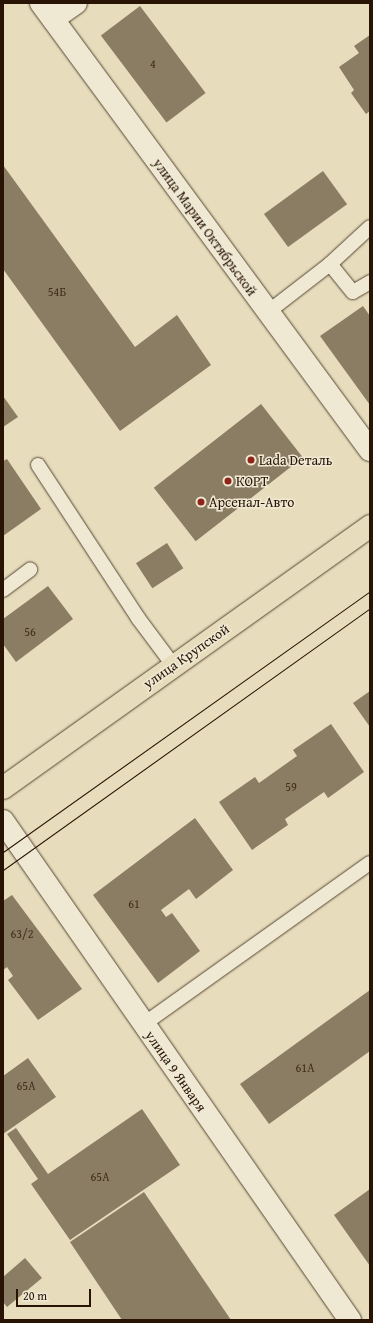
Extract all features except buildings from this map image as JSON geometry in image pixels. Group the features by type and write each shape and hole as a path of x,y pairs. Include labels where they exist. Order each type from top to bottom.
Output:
{"main road":[{"name":"улица Крупской","path":"3,788 173,665 370,526"}],"street":[{"path":"47,11 76,3"},
{"name":"улица Марии Октябрьской","path":"47,11 370,450"},
{"name":"улица 9 Января","path":"3,821 350,1320"}],"lane":[{"path":"268,312 330,264 370,227"},
{"path":"330,264 353,292 370,282"},
{"path":"38,465 138,618 173,665"},
{"path":"3,590 30,570"},
{"path":"144,1024 370,863"}],"tram line":[{"path":"3,852 370,591"},
{"path":"3,870 370,608"}],"place":[{"name":"Lada Dеталь","path":"251,460"},
{"name":"КОРТ","path":"228,481"},
{"name":"Арсенал-Авто","path":"201,502"}]}
